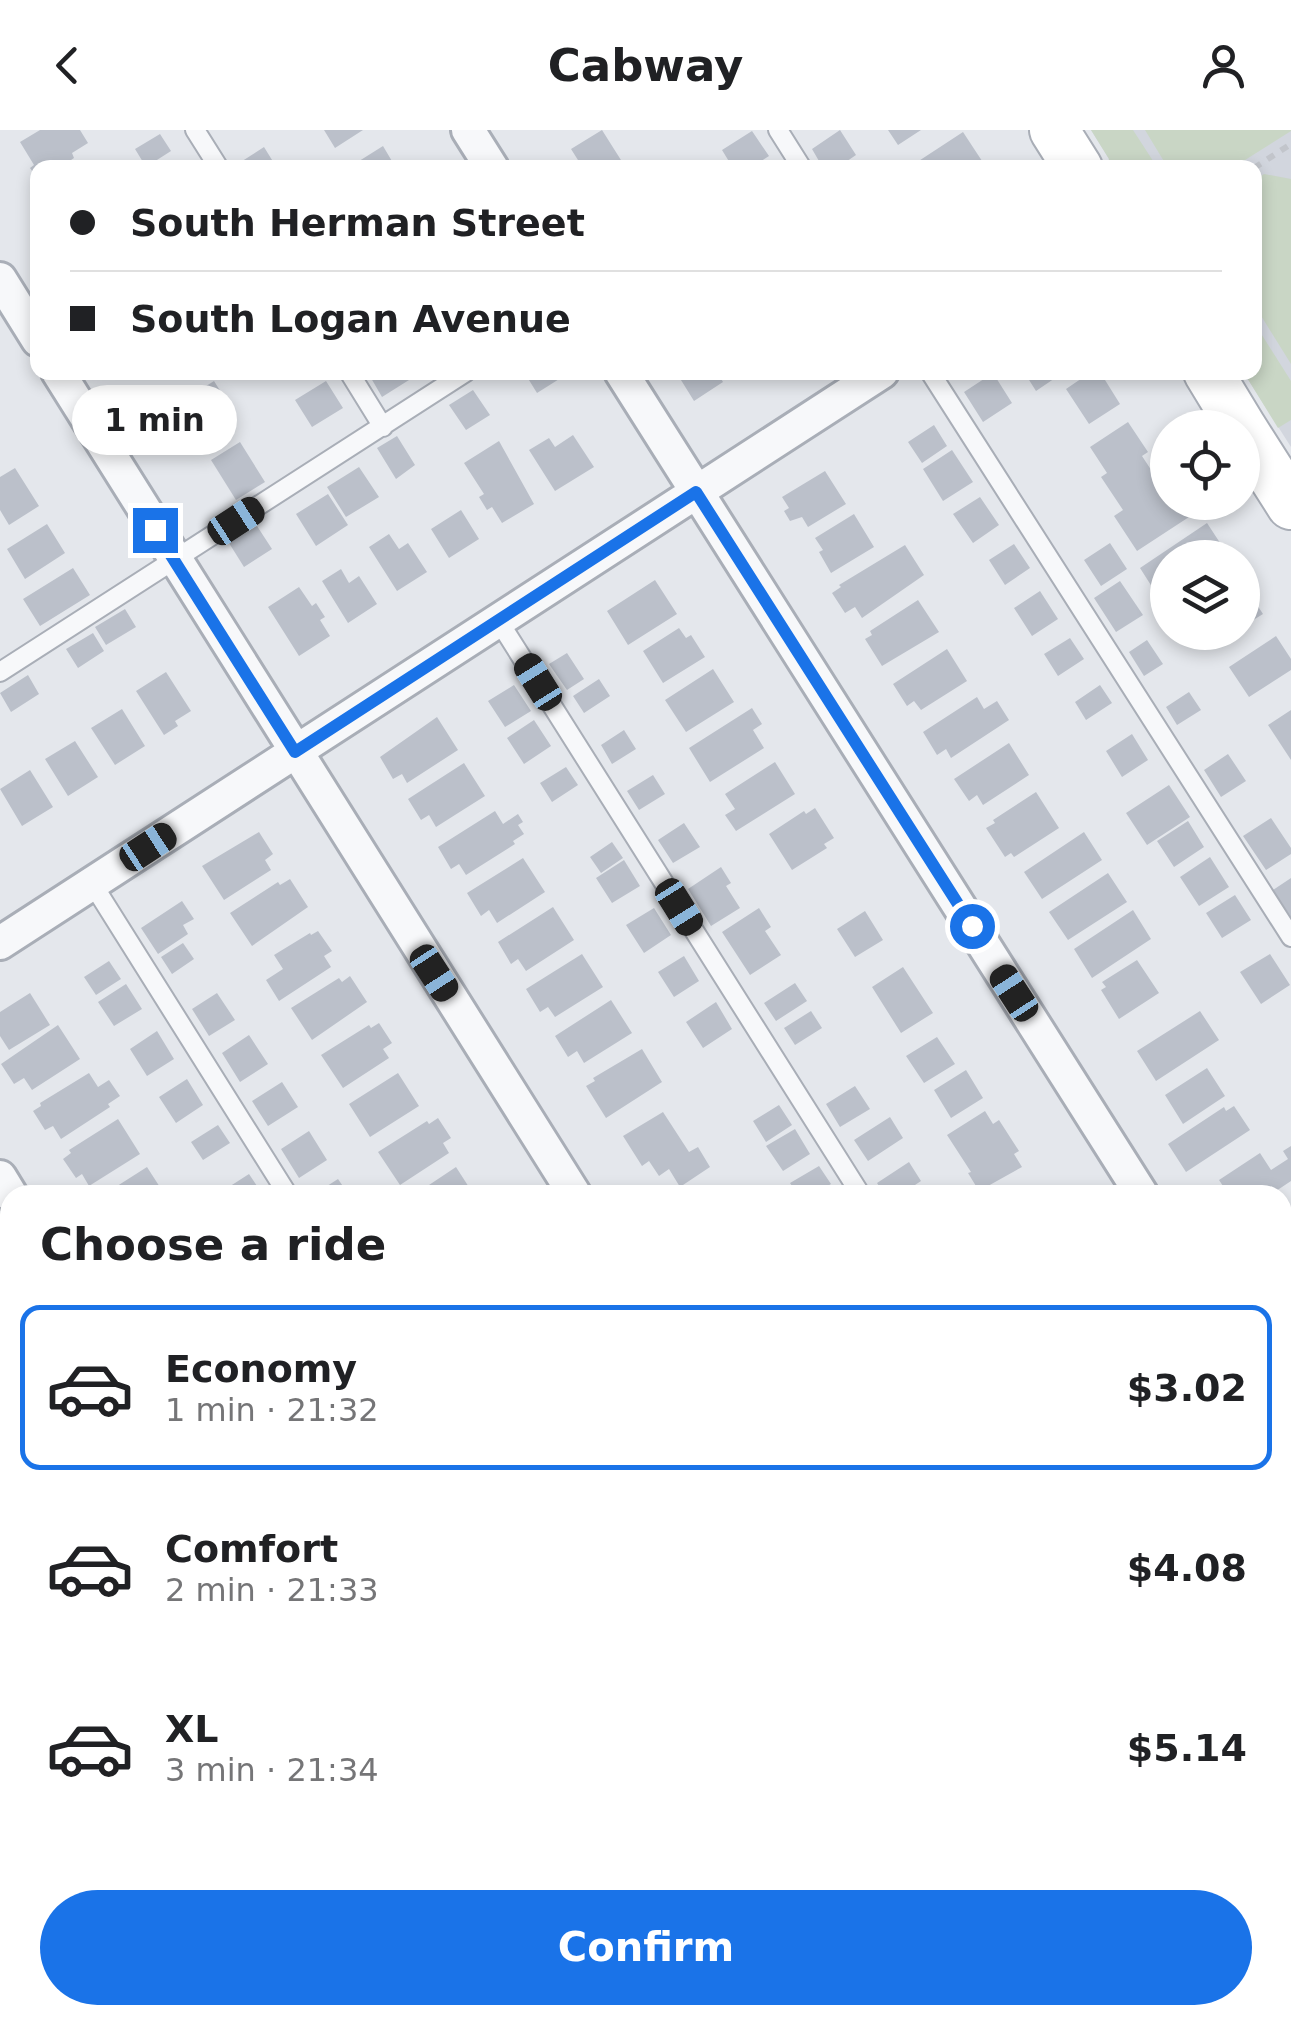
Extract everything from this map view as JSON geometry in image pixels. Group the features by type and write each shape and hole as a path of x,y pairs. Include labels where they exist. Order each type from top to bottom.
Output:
{"street":[{"path":"468,130 487,160"},
{"path":"1054,130 1073,160"},
{"path":"0,279 30,327"},
{"path":"63,380 569,1185"},
{"path":"626,380 1136,1185"},
{"path":"0,943 870,380"},
{"path":"1213,380 1231,410"},
{"path":"1260,456 1291,505"}],"lane":[{"path":"195,130 214,160"},
{"path":"778,130 791,160"},
{"path":"353,380 383,426"},
{"path":"0,672 454,380"},
{"path":"935,380 1291,937"},
{"path":"498,620 855,1185"},
{"path":"92,883 282,1185"}],"path":[{"path":"1262,163 1291,144"}],"shaded area":[{"path":"1091,130 1291,130 1291,447 1248,380 1262,380 1262,160 1109,159"}],"green space":[{"path":"1091,130 1133,130 1152,160 1109,160"},
{"path":"1145,130 1291,130 1245,160 1163,160"},
{"path":"1262,175 1291,179 1291,364 1262,317"},
{"path":"1262,335 1291,381 1291,420 1278,428 1248,380 1262,380"}],"building":[{"path":"40,130 80,130 88,143 72,153 71,160 31,160 20,142"},
{"path":"324,130 363,130 335,148"},
{"path":"602,130 621,160 578,160 571,149"},
{"path":"840,130 856,155 849,160 818,160 812,149"},
{"path":"888,130 921,130 898,145"},
{"path":"752,131 769,156 763,160 728,160 722,150"},
{"path":"963,132 981,160 920,160"},
{"path":"160,134 171,151 157,160 142,160 135,149"},
{"path":"383,146 391,160 361,160"},
{"path":"264,147 272,160 244,160"},
{"path":"372,380 409,380 382,397"},
{"path":"529,380 558,380 537,393"},
{"path":"681,380 722,380 723,382 694,401"},
{"path":"982,380 997,380 1012,403 983,422 964,392"},
{"path":"1029,380 1052,380 1036,391"},
{"path":"1079,380 1105,380 1120,404 1089,424 1066,389"},
{"path":"214,381 236,416 199,439 178,404"},
{"path":"326,381 343,408 312,427 295,400"},
{"path":"473,390 490,415 466,430 449,405"},
{"path":"1128,422 1148,452 1142,456 1150,468 1150,520 1184,520 1137,551 1114,516 1123,510 1101,477 1107,473 1090,447"},
{"path":"934,425 947,446 922,463 908,442"},
{"path":"573,435 594,467 555,491 529,450 549,438 555,447"},
{"path":"397,436 415,465 396,479 377,448"},
{"path":"499,441 534,504 502,523 492,507 487,510 479,497 484,494 464,463"},
{"path":"240,442 265,482 236,500 211,460"},
{"path":"952,450 973,482 943,501 923,469"},
{"path":"359,467 379,497 346,517 327,487"},
{"path":"15,468 39,506 9,525 0,510 0,477"},
{"path":"825,471 846,504 808,527 802,517 790,521 784,511 789,508 782,497"},
{"path":"328,494 348,525 316,546 296,514"},
{"path":"980,497 999,525 973,543 953,514"},
{"path":"461,510 479,539 449,558 431,529"},
{"path":"854,514 874,547 831,573 815,538"},
{"path":"1207,523 1218,540 1182,540"},
{"path":"47,524 65,553 25,579 7,549"},
{"path":"257,526 272,549 244,567 229,543"},
{"path":"389,534 399,549 408,543 427,572 397,591 369,547"},
{"path":"1110,543 1127,569 1101,586 1084,560"},
{"path":"1014,544 1030,568 1005,585 989,560"},
{"path":"905,545 924,575 862,618 855,607 845,613 832,593 839,585"},
{"path":"1150,561 1150,584 1140,568"},
{"path":"73,568 90,595 40,626 23,599"},
{"path":"341,569 349,583 359,576 377,604 348,623 322,581"},
{"path":"655,580 677,614 628,645 607,611"},
{"path":"1120,581 1143,615 1116,632 1094,598"},
{"path":"299,587 325,617 320,620 330,636 299,656 268,607"},
{"path":"1040,591 1058,619 1032,636 1014,608"},
{"path":"918,600 939,632 882,666 865,639 872,635 870,631"},
{"path":"125,609 136,627 106,645 95,627"},
{"path":"679,628 686,638 691,635 705,657 663,683 643,651"},
{"path":"93,633 104,651 78,668 66,649"},
{"path":"1276,636 1291,659 1291,670 1249,697 1229,667"},
{"path":"1070,638 1084,659 1058,676 1044,654"},
{"path":"1147,640 1150,650 1163,664 1144,676 1129,652"},
{"path":"947,649 967,681 921,710 914,701 907,706 893,684"},
{"path":"567,653 584,679 567,690 549,664"},
{"path":"713,669 734,702 686,732 665,700"},
{"path":"166,672 191,711 175,721 178,726 164,735 136,691"},
{"path":"28,675 39,694 11,712 0,693"},
{"path":"599,679 610,696 584,713 573,696"},
{"path":"514,685 531,711 505,727 488,701"},
{"path":"1100,685 1112,703 1086,720 1075,702"},
{"path":"1189,692 1201,710 1177,725 1166,707"},
{"path":"977,697 984,709 997,701 1009,720 951,758 946,749 937,755 923,732"},
{"path":"752,708 762,724 753,730 764,748 710,782 689,748"},
{"path":"122,709 145,746 115,765 91,728"},
{"path":"1291,710 1291,760 1268,725"},
{"path":"437,717 458,750 407,783 402,774 393,779 380,757"},
{"path":"534,720 551,746 524,764 507,738"},
{"path":"624,730 636,749 612,764 601,745"},
{"path":"1132,734 1148,760 1122,777 1106,751"},
{"path":"75,741 98,777 68,796 45,759"},
{"path":"1009,743 1029,775 983,805 977,795 969,801 954,779"},
{"path":"1228,754 1246,781 1221,797 1204,770"},
{"path":"775,762 795,794 736,831 725,815 735,809 725,794"},
{"path":"464,763 485,796 436,827 429,815 421,820 408,799"},
{"path":"566,767 578,785 552,802 540,783"},
{"path":"30,770 53,807 22,826 0,789"},
{"path":"653,775 665,794 639,810 627,791"},
{"path":"1169,785 1190,817 1147,845 1126,813"},
{"path":"1036,792 1059,828 1014,857 1011,853 1005,857 986,828"},
{"path":"815,808 834,838 824,844 827,848 792,870 769,834"},
{"path":"495,811 503,824 518,814 523,822 518,825 524,834 466,875 459,864 451,869 438,847"},
{"path":"1271,818 1291,854 1266,870 1243,836"},
{"path":"1188,821 1204,847 1174,867 1157,841"},
{"path":"684,823 700,847 673,863 658,840"},
{"path":"259,832 273,854 265,860 271,870 224,900 202,866"},
{"path":"1084,832 1102,860 1042,899 1024,872"},
{"path":"612,842 623,858 601,873 590,857"},
{"path":"1210,857 1229,887 1199,906 1180,877"},
{"path":"523,858 545,892 497,923 489,910 481,916 467,893"},
{"path":"624,860 640,886 612,903 596,878"},
{"path":"721,867 731,883 726,886 740,908 711,926 688,889"},
{"path":"1108,873 1127,902 1068,940 1049,912"},
{"path":"1291,878 1291,917 1273,890"},
{"path":"290,879 308,907 252,946 230,913 278,882 280,885"},
{"path":"1235,895 1251,920 1222,938 1206,913"},
{"path":"182,901 194,919 183,925 188,934 158,954 141,928"},
{"path":"553,907 574,940 526,971 518,959 511,964 498,942"},
{"path":"654,908 671,935 644,953 626,925"},
{"path":"759,908 771,927 765,931 781,955 750,975 722,932"},
{"path":"1133,910 1151,939 1092,978 1074,949"},
{"path":"865,911 883,940 855,957 837,929"},
{"path":"318,931 332,951 324,956 331,967 279,1001 266,980 283,969 274,955"},
{"path":"183,943 194,959 172,974 161,957"},
{"path":"582,954 603,987 555,1017 548,1007 540,1012 526,989"},
{"path":"1270,954 1290,985 1261,1004 1240,972"},
{"path":"684,956 699,981 674,997 658,972"},
{"path":"1137,960 1159,993 1119,1019 1101,990 1106,987 1102,982"},
{"path":"109,961 121,979 96,995 84,977"},
{"path":"903,967 933,1013 901,1033 872,987"},
{"path":"350,976 367,1002 312,1040 291,1008 339,978 342,982"},
{"path":"795,983 807,1001 776,1021 764,1003"},
{"path":"126,984 142,1009 114,1026 98,1002"},
{"path":"30,993 50,1025 9,1050 0,1036 0,1012"},
{"path":"217,993 235,1020 209,1036 192,1009"},
{"path":"611,1000 632,1033 584,1063 577,1051 568,1057 555,1036"},
{"path":"716,1002 732,1029 703,1048 686,1022"},
{"path":"811,1011 822,1028 795,1045 784,1028"},
{"path":"1200,1011 1219,1040 1156,1081 1137,1051"},
{"path":"379,1023 392,1043 383,1049 389,1058 343,1088 321,1055 369,1025 371,1028"},
{"path":"58,1025 80,1059 32,1090 24,1078 14,1084 1,1064"},
{"path":"157,1031 174,1059 147,1076 130,1049"},
{"path":"249,1035 268,1064 240,1082 222,1053"},
{"path":"937,1037 955,1064 924,1083 906,1056"},
{"path":"642,1049 662,1082 606,1118 586,1086"},
{"path":"1207,1068 1225,1096 1183,1124 1165,1095"},
{"path":"966,1070 983,1098 951,1118 934,1090"},
{"path":"89,1073 98,1087 109,1080 120,1096 61,1139 53,1126 45,1130 33,1111"},
{"path":"398,1073 419,1106 370,1137 349,1104"},
{"path":"187,1079 203,1105 176,1123 159,1097"},
{"path":"282,1082 298,1107 268,1126 252,1101"},
{"path":"855,1086 870,1109 840,1127 826,1104"},
{"path":"779,1105 792,1125 766,1142 753,1121"},
{"path":"1234,1106 1250,1130 1186,1172 1168,1144 1224,1107 1226,1111"},
{"path":"985,1111 993,1124 999,1120 1019,1151 1014,1154 1022,1167 990,1185 975,1185 947,1135"},
{"path":"663,1112 689,1152 698,1147 710,1167 679,1185 669,1169 659,1176 649,1161 642,1166 623,1136"},
{"path":"890,1117 903,1138 868,1161 854,1140"},
{"path":"438,1118 451,1138 443,1143 449,1153 400,1185 378,1152"},
{"path":"118,1119 140,1154 88,1185 82,1174 76,1178 63,1159 71,1153 69,1150"},
{"path":"218,1125 230,1143 203,1160 191,1142"},
{"path":"795,1129 810,1154 783,1171 766,1146"},
{"path":"309,1131 327,1160 299,1178 281,1149"},
{"path":"1291,1146 1291,1181 1285,1185 1222,1185 1219,1180 1260,1153 1271,1170 1288,1159 1283,1151"},
{"path":"909,1162 921,1181 915,1185 877,1183"},
{"path":"819,1166 831,1184 791,1185"},
{"path":"147,1167 159,1185 119,1185"},
{"path":"456,1167 468,1185 429,1185"},
{"path":"249,1174 256,1185 232,1185"}],"route":[{"path":"155,530 295,752 696,492 972,926"}]}
